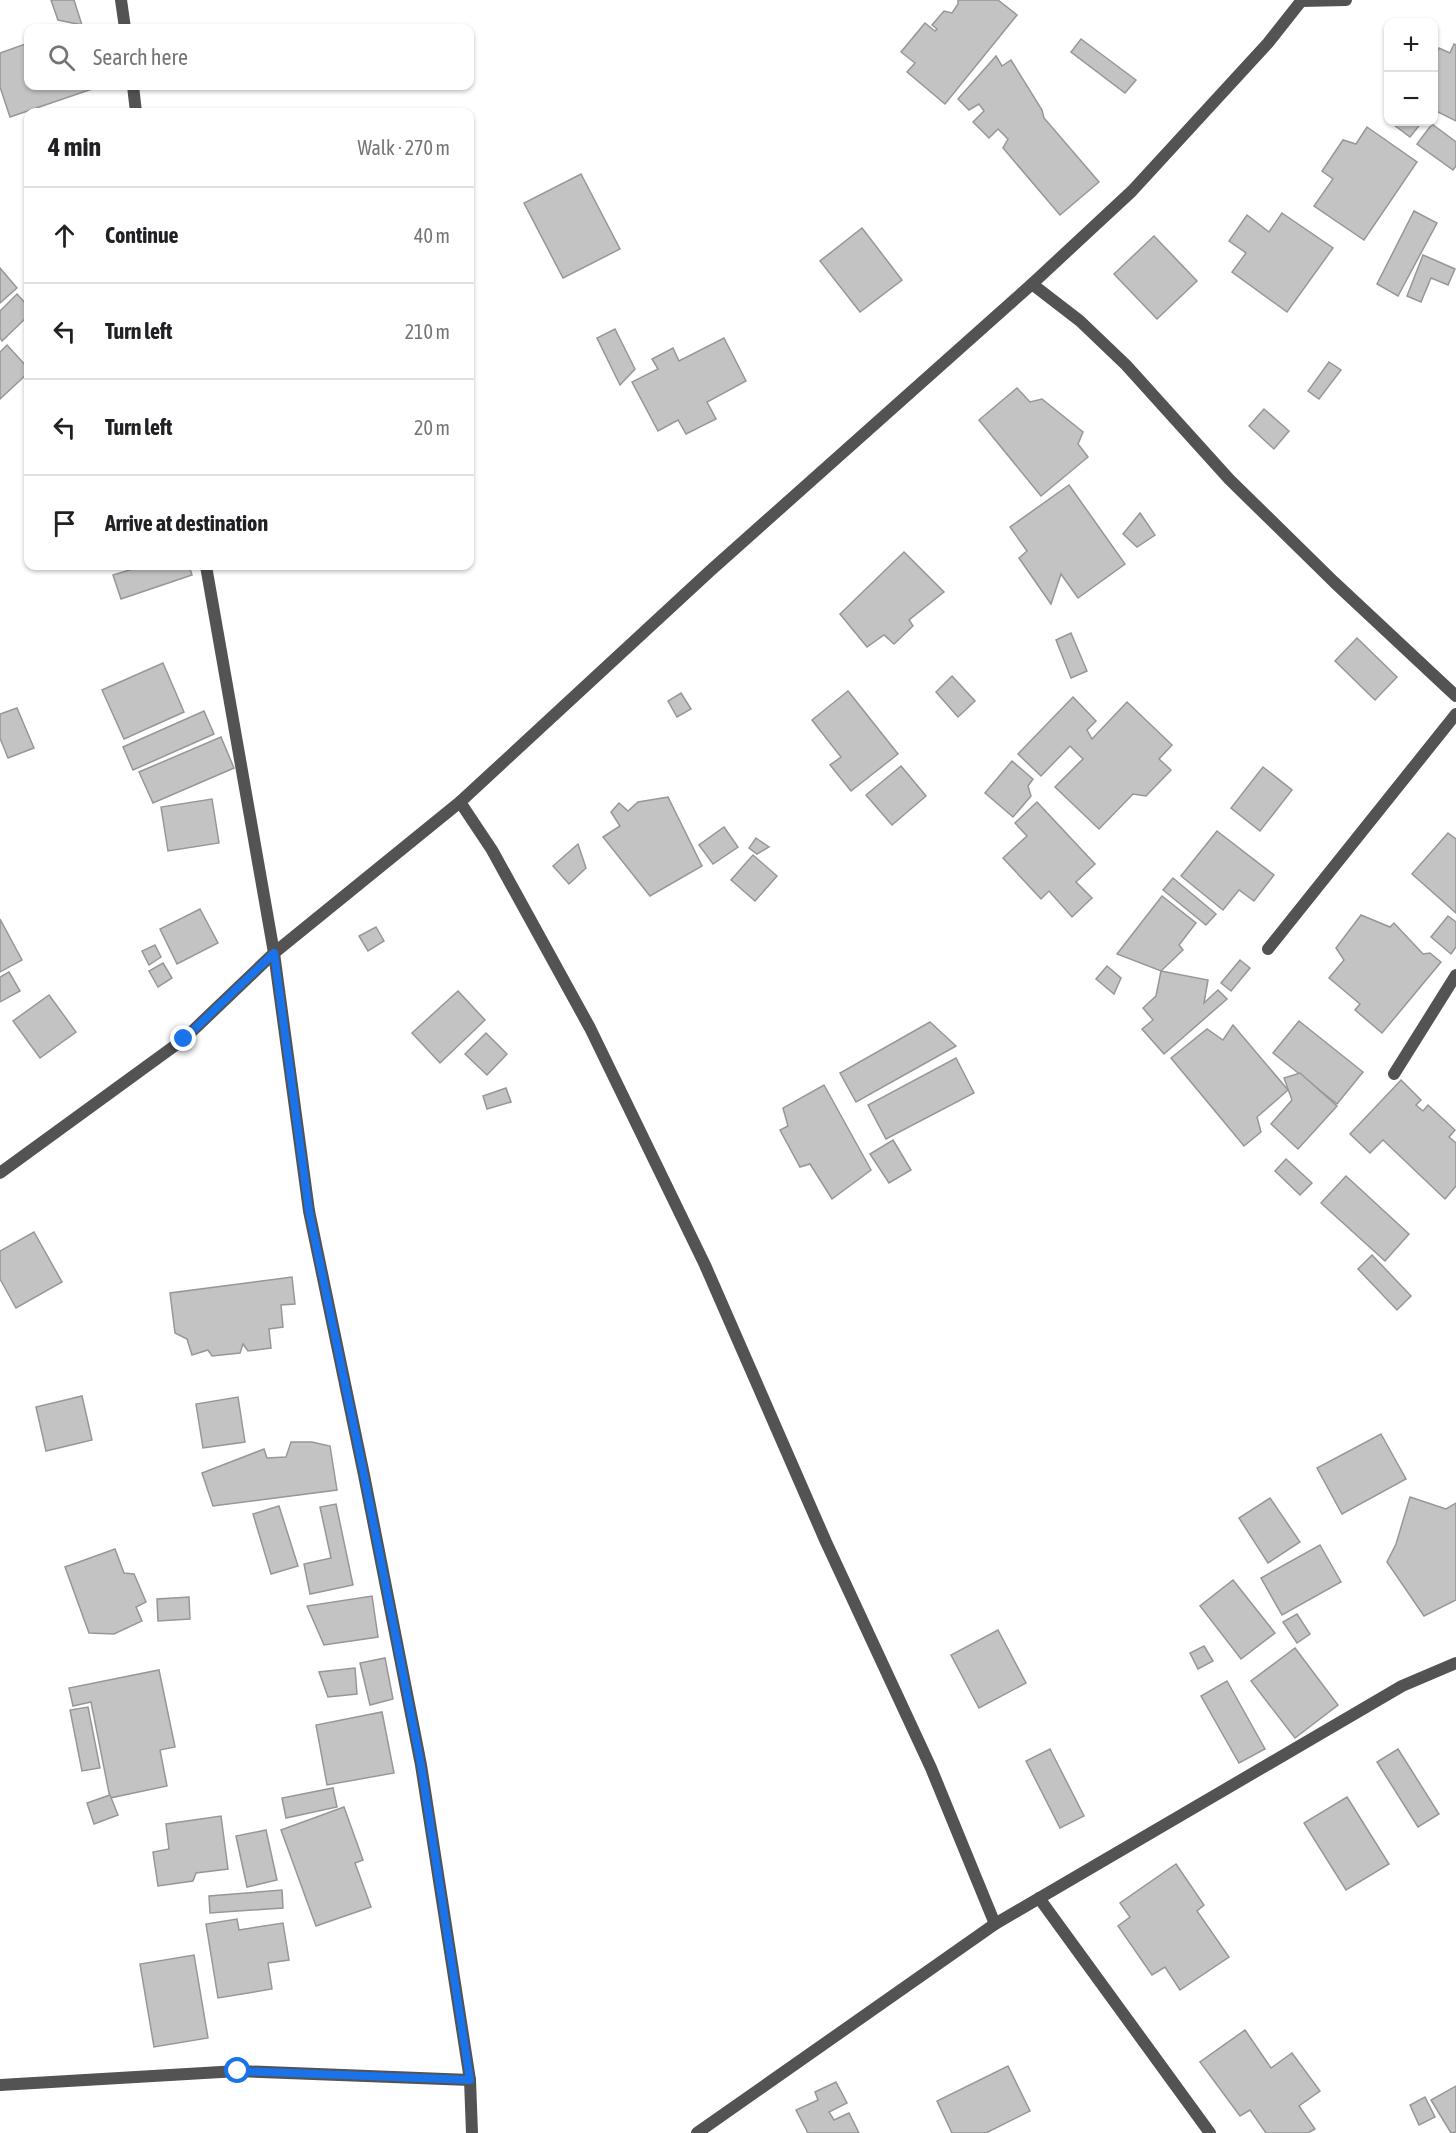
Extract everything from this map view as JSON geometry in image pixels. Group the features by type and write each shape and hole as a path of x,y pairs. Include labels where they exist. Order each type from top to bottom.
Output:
{"street":[{"path":"122,0 125,24"},
{"path":"0,1173 184,1039 274,953 460,801 710,571 1032,284 1132,191 1268,43 1301,0 1347,0"},
{"path":"133,90 136,108"},
{"path":"1032,284 1080,321 1126,364 1229,479 1334,582 1456,696"},
{"path":"207,570 274,953 309,1211 421,1765 470,2080 472,2133"},
{"path":"1268,949 1456,714"},
{"path":"460,801 492,850 590,1028 705,1265 826,1542 931,1768 996,1924"},
{"path":"1394,1074 1456,975"},
{"path":"697,2133 996,1924 1402,1686 1456,1663"},
{"path":"1039,1898 1210,2133"},
{"path":"0,2085 238,2071 470,2080"}],"building":[{"path":"51,0 74,0 82,24 58,20"},
{"path":"958,0 998,0 1017,15 945,104 907,72 915,63 901,52 925,23 935,31 937,29 932,25 944,11 952,13"},
{"path":"1081,39 1136,80 1125,93 1071,52"},
{"path":"24,44 24,90 89,90 36,108 24,108 24,112 10,117 0,87 0,53"},
{"path":"1454,44 1456,45 1456,121 1438,112 1438,50 1439,48 1450,53"},
{"path":"996,56 1002,66 1011,60 1042,110 1044,118 1099,182 1060,215 1003,148 1008,139 998,129 989,138 973,122 984,111 979,104 969,110 958,99"},
{"path":"1395,126 1419,126 1410,137"},
{"path":"1430,126 1435,126 1456,142 1456,166 1453,170 1417,144"},
{"path":"1367,127 1417,162 1364,240 1314,206 1333,179 1322,171 1343,140 1356,144"},
{"path":"581,174 620,249 563,278 524,203"},
{"path":"1414,211 1437,223 1398,296 1377,284"},
{"path":"1282,213 1333,248 1287,312 1232,272 1246,253 1229,241 1247,215 1269,232"},
{"path":"862,228 902,280 860,312 820,261"},
{"path":"1154,236 1197,281 1157,319 1114,274"},
{"path":"1423,255 1455,269 1448,285 1431,278 1421,302 1407,296"},
{"path":"0,268 17,288 0,303"},
{"path":"17,294 24,302 24,320 2,341 0,338 0,311"},
{"path":"615,329 635,369 620,385 597,338"},
{"path":"724,338 746,381 707,402 716,419 686,434 678,420 658,431 632,382 658,369 652,359 673,348 679,361"},
{"path":"7,345 24,364 24,377 0,399 0,352"},
{"path":"1329,362 1341,370 1319,399 1308,391"},
{"path":"1017,388 1030,402 1042,399 1083,432 1078,444 1088,457 1041,496 979,420"},
{"path":"1264,409 1289,431 1274,449 1249,426"},
{"path":"1069,485 1125,564 1078,598 1061,574 1051,604 1019,558 1027,551 1010,527"},
{"path":"1140,513 1155,535 1137,547 1123,534"},
{"path":"904,552 944,592 909,620 913,626 894,644 884,635 867,647 840,614"},
{"path":"130,570 190,570 192,575 121,599 113,575"},
{"path":"1071,633 1087,671 1071,678 1056,640"},
{"path":"1357,638 1397,677 1375,700 1335,661"},
{"path":"163,663 184,712 124,739 102,690"},
{"path":"952,676 975,701 958,717 936,692"},
{"path":"848,691 898,754 851,791 830,765 841,757 812,720"},
{"path":"681,693 691,709 677,717 668,701"},
{"path":"1073,697 1096,721 1087,730 1092,739 1127,702 1172,745 1159,759 1171,770 1146,796 1133,794 1099,829 1055,787 1083,759 1070,746 1041,776 1018,754"},
{"path":"17,708 34,748 8,758 0,738 0,714"},
{"path":"204,711 214,734 133,770 123,747"},
{"path":"221,737 234,768 153,803 139,772"},
{"path":"1012,761 1033,779 1028,786 1031,796 1013,817 985,793"},
{"path":"901,766 926,796 892,825 866,795"},
{"path":"1263,767 1292,790 1260,831 1231,808"},
{"path":"668,797 702,866 650,896 603,837 620,826 611,812 619,803 628,811 638,802"},
{"path":"212,799 219,843 168,851 161,807"},
{"path":"1037,802 1095,864 1076,882 1092,898 1072,917 1049,891 1041,899 1003,858 1027,836 1015,823"},
{"path":"724,827 738,847 713,864 699,845"},
{"path":"1217,831 1274,875 1254,901 1239,890 1223,910 1181,876"},
{"path":"1448,833 1456,839 1456,913 1412,874"},
{"path":"756,838 769,847 757,854 749,848"},
{"path":"578,844 586,868 569,884 553,866"},
{"path":"753,855 777,876 755,901 731,880"},
{"path":"1173,878 1216,914 1206,925 1163,890"},
{"path":"1162,896 1196,923 1179,945 1183,950 1161,971 1117,954"},
{"path":"200,909 218,943 177,964 160,929"},
{"path":"1361,915 1390,927 1394,923 1423,954 1430,953 1441,962 1382,1033 1355,1010 1360,1004 1329,978 1344,960 1336,948"},
{"path":"1448,916 1456,922 1456,947 1451,954 1431,937"},
{"path":"0,919 22,960 0,972"},
{"path":"376,927 384,941 368,951 359,936"},
{"path":"155,945 161,957 149,965 142,951"},
{"path":"1240,960 1250,968 1231,991 1221,983"},
{"path":"163,963 172,978 158,987 149,971"},
{"path":"1107,966 1121,978 1114,994 1096,979"},
{"path":"1161,971 1208,980 1204,1003 1218,990 1227,999 1164,1054 1142,1029 1153,1020 1143,1008 1156,996"},
{"path":"9,972 20,991 0,1002 0,977"},
{"path":"458,991 485,1020 440,1063 412,1033"},
{"path":"49,995 76,1032 40,1058 13,1021"},
{"path":"1299,1021 1363,1072 1337,1104 1273,1053"},
{"path":"930,1022 956,1046 856,1102 840,1073"},
{"path":"1233,1025 1288,1090 1257,1117 1261,1132 1244,1146 1171,1058 1207,1029 1223,1040"},
{"path":"486,1033 507,1054 487,1075 465,1054"},
{"path":"956,1058 974,1093 886,1139 868,1105"},
{"path":"1300,1073 1337,1106 1298,1149 1271,1124 1292,1100 1284,1078"},
{"path":"1401,1080 1421,1100 1416,1105 1423,1111 1428,1105 1455,1130 1449,1137 1456,1143 1456,1186 1445,1199 1383,1140 1370,1153 1350,1134"},
{"path":"824,1085 871,1170 832,1199 810,1164 800,1167 780,1130 788,1126 783,1108"},
{"path":"506,1088 511,1102 487,1109 483,1096"},
{"path":"893,1140 911,1170 889,1183 870,1154"},
{"path":"1286,1159 1312,1183 1300,1195 1275,1171"},
{"path":"1346,1176 1409,1234 1385,1261 1321,1203"},
{"path":"34,1232 62,1282 16,1308 0,1279 0,1251"},
{"path":"1372,1255 1411,1296 1397,1310 1358,1269"},
{"path":"292,1277 295,1304 281,1305 283,1327 269,1329 271,1348 248,1351 243,1344 240,1353 212,1356 208,1350 192,1355 187,1339 175,1333 170,1293"},
{"path":"82,1396 92,1440 46,1451 36,1407"},
{"path":"238,1397 245,1442 203,1448 196,1404"},
{"path":"1381,1434 1406,1479 1342,1514 1317,1468"},
{"path":"291,1442 312,1442 330,1446 337,1490 213,1506 202,1473 264,1449 267,1458 286,1457"},
{"path":"1410,1497 1446,1509 1456,1503 1456,1600 1424,1616 1387,1562 1396,1544"},
{"path":"1270,1498 1300,1542 1268,1563 1239,1518"},
{"path":"336,1504 353,1585 310,1594 304,1564 331,1558 320,1507"},
{"path":"279,1506 298,1566 271,1574 253,1514"},
{"path":"1320,1545 1341,1582 1282,1615 1261,1578"},
{"path":"115,1549 124,1573 134,1574 146,1602 136,1607 142,1621 114,1634 89,1633 65,1567"},
{"path":"1233,1580 1275,1633 1241,1659 1200,1606"},
{"path":"372,1596 378,1637 324,1645 307,1606"},
{"path":"189,1597 190,1619 158,1621 157,1599"},
{"path":"1297,1614 1310,1634 1297,1643 1283,1622"},
{"path":"998,1630 1026,1683 979,1708 951,1655"},
{"path":"1204,1646 1213,1661 1198,1669 1190,1653"},
{"path":"1295,1648 1338,1705 1295,1738 1251,1681"},
{"path":"385,1658 393,1699 370,1705 360,1663"},
{"path":"355,1668 357,1694 328,1697 319,1672"},
{"path":"159,1670 175,1747 160,1750 167,1786 110,1798 91,1702 73,1706 69,1688"},
{"path":"1227,1681 1265,1749 1239,1763 1201,1696"},
{"path":"88,1707 100,1768 82,1771 70,1710"},
{"path":"382,1712 394,1773 327,1785 316,1725"},
{"path":"1050,1749 1084,1816 1060,1828 1026,1761"},
{"path":"1398,1749 1439,1814 1418,1827 1377,1762"},
{"path":"333,1788 337,1807 286,1818 282,1798"},
{"path":"110,1795 118,1815 94,1824 87,1803"},
{"path":"1347,1797 1389,1864 1346,1890 1304,1823"},
{"path":"344,1807 363,1860 355,1863 371,1907 316,1926 281,1830"},
{"path":"221,1816 228,1869 196,1873 193,1881 158,1886 153,1852 169,1849 166,1824"},
{"path":"266,1830 277,1880 247,1887 236,1836"},
{"path":"1176,1864 1204,1905 1197,1911 1229,1957 1180,1990 1165,1967 1152,1975 1118,1926 1130,1917 1120,1903"},
{"path":"282,1890 283,1908 210,1913 209,1896"},
{"path":"237,1919 239,1930 283,1923 289,1960 268,1963 272,1989 218,1998 206,1924"},
{"path":"194,1955 208,2038 154,2047 140,1964"},
{"path":"1245,2030 1271,2068 1292,2053 1320,2091 1299,2106 1315,2129 1308,2133 1266,2133 1250,2110 1240,2116 1200,2062"},
{"path":"1008,2066 1030,2111 986,2133 952,2133 937,2101"},
{"path":"836,2082 847,2103 829,2112 834,2120 849,2113 859,2133 808,2133 796,2110 818,2100 815,2092"},
{"path":"1456,2086 1456,2132 1451,2133 1431,2100"},
{"path":"1425,2097 1435,2117 1419,2125 1410,2105"}],"route":[{"path":"184,1039 274,953 309,1211 421,1765 470,2080 238,2071"}]}
